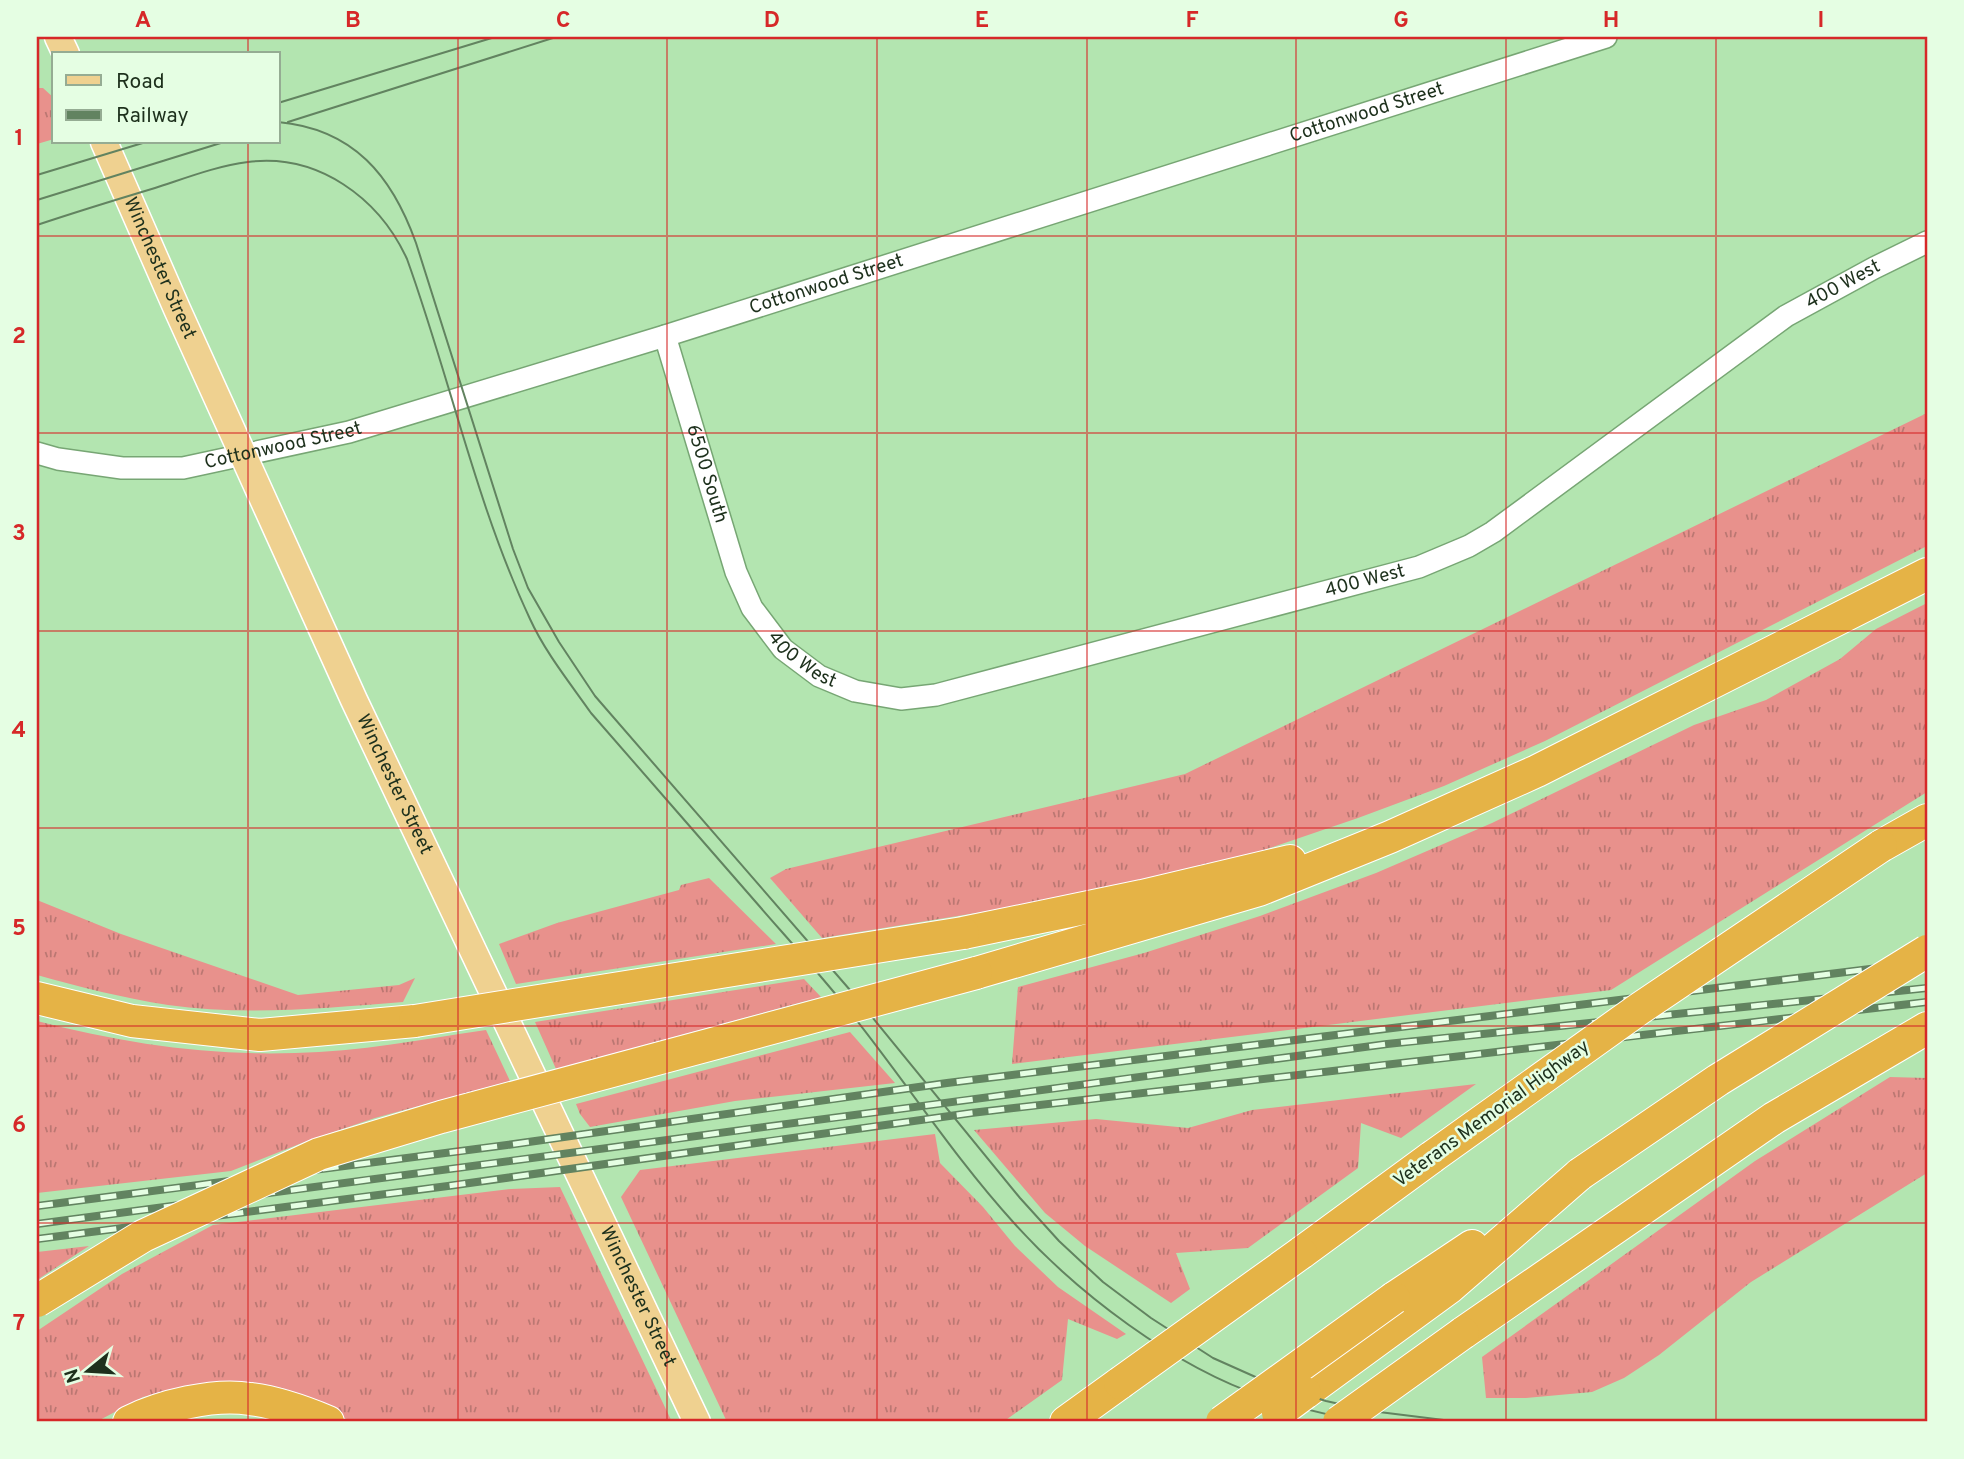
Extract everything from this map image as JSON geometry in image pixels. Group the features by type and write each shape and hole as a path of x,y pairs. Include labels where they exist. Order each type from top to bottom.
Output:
{"highway":[{"path":"37,1301 143,1236 319,1154 454,1114 975,973 1259,890 1390,837 1537,771 1927,574"},
{"name":"Veterans Memorial Highway","path":"1066,1422 1639,1009 1881,846 1927,820"},
{"path":"37,998 132,1021 260,1035 415,1021 963,933 1142,895 1390,837"},
{"path":"1222,1422 1394,1298 1718,1080 1927,951"},
{"path":"1339,1422 1774,1118 1927,1028"},
{"path":"1271,1418 1450,1287 1580,1174"},
{"path":"129,1422 190,1401 249,1398 328,1422"}],"main road":[{"name":"Winchester Street","path":"105,144 354,700 697,1422"}],"street":[{"name":"Cottonwood Street","path":"37,453 99,465 183,468 349,432 665,336 1606,37"},
{"name":"400 West","path":"752,608 783,649 819,676 855,691 901,699 936,695 1419,567 1469,546 1493,532 1786,316 1927,242"},
{"name":"6500 South","path":"665,336 736,572 752,608"}],"green space":[{"path":"37,88 43,88 52,96 52,140 37,144"},
{"path":"1927,413 1927,546 1545,741 1444,786 1261,851 1158,877 1013,907 822,938 770,878 786,869 1185,774"},
{"path":"1927,603 1927,792 1611,990 1012,1064 1018,987 1144,953 1260,916 1376,873 1492,823 1694,725 1766,700 1840,659 1876,629"},
{"path":"709,878 776,944 516,984 499,944 557,923 679,890 681,885"},
{"path":"37,900 121,934 298,995 399,985 415,978 403,1002 345,1007 226,1010 135,999 37,975"},
{"path":"804,979 821,997 556,1069 535,1022"},
{"path":"37,1021 133,1042 197,1050 262,1053 343,1050 486,1030 510,1081 375,1118 231,1171 37,1193"},
{"path":"850,1032 895,1083 735,1101 590,1127 576,1104"},
{"path":"1890,1077 1927,1078 1927,1173 1751,1282 1659,1355 1624,1378 1592,1392 1526,1398 1486,1398 1482,1357 1755,1161"},
{"path":"1476,1084 1401,1138 1361,1123 1358,1168 1248,1248 1176,1253 1190,1289 1171,1303 1085,1246 1045,1213 974,1130 1096,1119 1188,1128 1252,1110"},
{"path":"935,1134 940,1163 983,1207 1015,1246 1058,1287 1126,1334 1117,1339 1068,1319 1062,1380 1003,1422 727,1422 621,1197 640,1170"},
{"path":"560,1187 672,1422 353,1422 296,1395 246,1386 188,1386 143,1397 96,1422 37,1422 37,1331 122,1274 213,1225 511,1189"},
{"path":"89,1246 37,1280 37,1252"}],"tram line":[{"path":"280,102 495,37"},
{"path":"288,122 556,37"},
{"path":"280,122 305,126 328,134 349,146 382,177 395,197 416,243 513,549 528,588 559,642 595,696 850,990 1020,1198 1059,1241 1103,1282 1151,1318 1213,1358 1269,1383 1326,1401 1371,1411 1460,1422"},
{"path":"37,175 139,144"},
{"path":"37,200 218,144"},
{"path":"37,225 224,166 248,162 274,161 298,165 322,173 363,199 395,237 407,259 494,531 530,619 550,655 591,713 832,990 991,1197 1067,1276 1129,1325 1162,1347 1230,1384 1300,1408 1363,1422"}],"railway":[{"path":"37,1206 507,1145 947,1083 1927,962"},
{"path":"37,1224 1387,1044 1927,988"},
{"path":"37,1239 448,1186 971,1113 1927,1002"}]}
